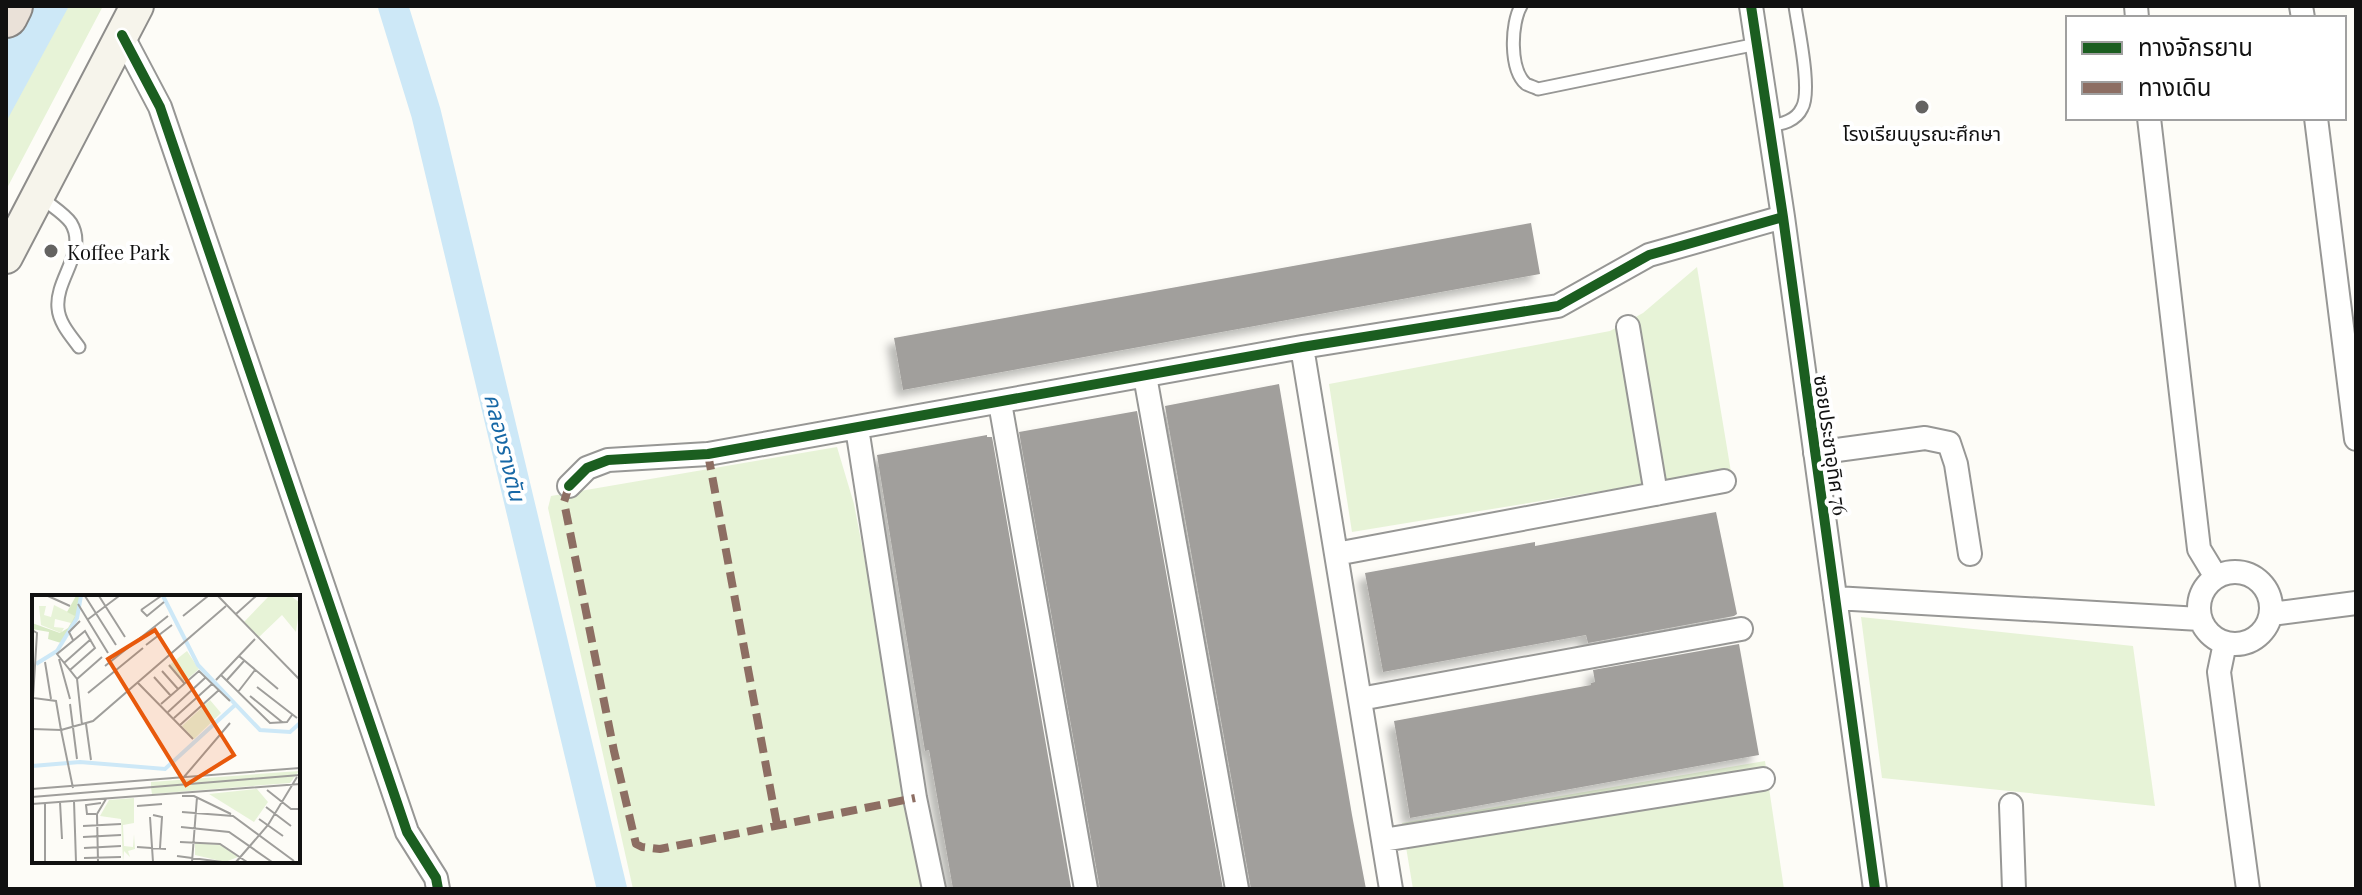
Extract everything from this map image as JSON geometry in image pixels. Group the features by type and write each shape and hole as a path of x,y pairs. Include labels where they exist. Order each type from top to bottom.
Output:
{"highway":[{"path":"6,16 11,6"}],"main road":[{"path":"6,257 137,6"}],"street":[{"name":"ซอยประชาอุทิศ 76","path":"1751,6 1875,889"},
{"path":"122,35 160,107 407,832 436,878 438,889"},
{"path":"2149,120 2199,549 2216,577"},
{"path":"2316,120 2356,439"},
{"path":"569,486 587,468 608,460 708,454 1302,347 1558,306 1649,255 1783,217"},
{"path":"1628,327 1656,494"},
{"path":"1302,347 1391,889"},
{"path":"1145,376 1237,889"},
{"path":"1000,403 1086,889"},
{"path":"857,428 912,782 934,889"},
{"path":"1815,453 1925,438 1949,443 1956,464 1970,554"},
{"path":"1336,554 1724,481"},
{"path":"2226,572 2249,574 2267,590 2271,614 2259,636 2237,645 2213,637 2200,619 2201,595 2216,577 2226,572"},
{"path":"1835,598 2200,619"},
{"path":"2271,614 2356,603"},
{"path":"1360,699 1741,629"},
{"path":"2225,643 2219,672 2248,889"},
{"path":"1383,840 1763,779"},
{"path":"2011,805 2014,889"}],"lane":[{"path":"1521,6 1513,29 1517,71 1526,84 1538,89 1757,44"},
{"path":"1770,126 1795,117 1807,95 1795,6"},
{"path":"39,195 71,223 77,244 62,283 57,307 62,322 79,347"}],"green space":[{"path":"6,6 103,6 6,190"},
{"path":"1697,267 1731,472 1352,532 1329,384 1610,331 1643,313"},
{"path":"837,447 854,504 928,889 633,889 548,508 551,496"},
{"path":"1861,617 2133,646 2155,806 1882,778"},
{"path":"1765,761 1784,889 1413,889 1402,823"}],"water":[{"path":"6,6 69,6 6,122"}],"building":[{"path":"1531,223 1540,274 903,390 894,338"},
{"path":"1279,384 1366,889 1251,889 1165,406"},
{"path":"1137,411 1223,889 1100,889 1019,432"},
{"path":"987,435 992,437 1071,887 1061,889 953,889 929,750 925,751 877,455"},
{"path":"1716,512 1737,614 1734,616 1588,643 1586,635 1383,672 1365,573 1535,542 1535,546"},
{"path":"1739,644 1759,755 1410,818 1394,721 1591,685 1595,682 1593,670"}],"waterway":[{"name":"คลองรางตัน","path":"393,6 426,113 612,889"}],"marked path":[{"path":"708,454 777,825"},
{"path":"569,486 564,502 636,844 660,849 915,798"}],"cycle path":[{"path":"1751,6 1875,889"},
{"path":"122,35 160,107 407,832 436,878 438,889"},
{"path":"569,486 587,468 608,460 708,454 1302,347 1558,306 1649,255 1783,217"}],"place":[{"name":"โรงเรียนบูรณะศึกษา","path":"1922,107"},
{"name":"Koffee Park","path":"51,251"}]}
